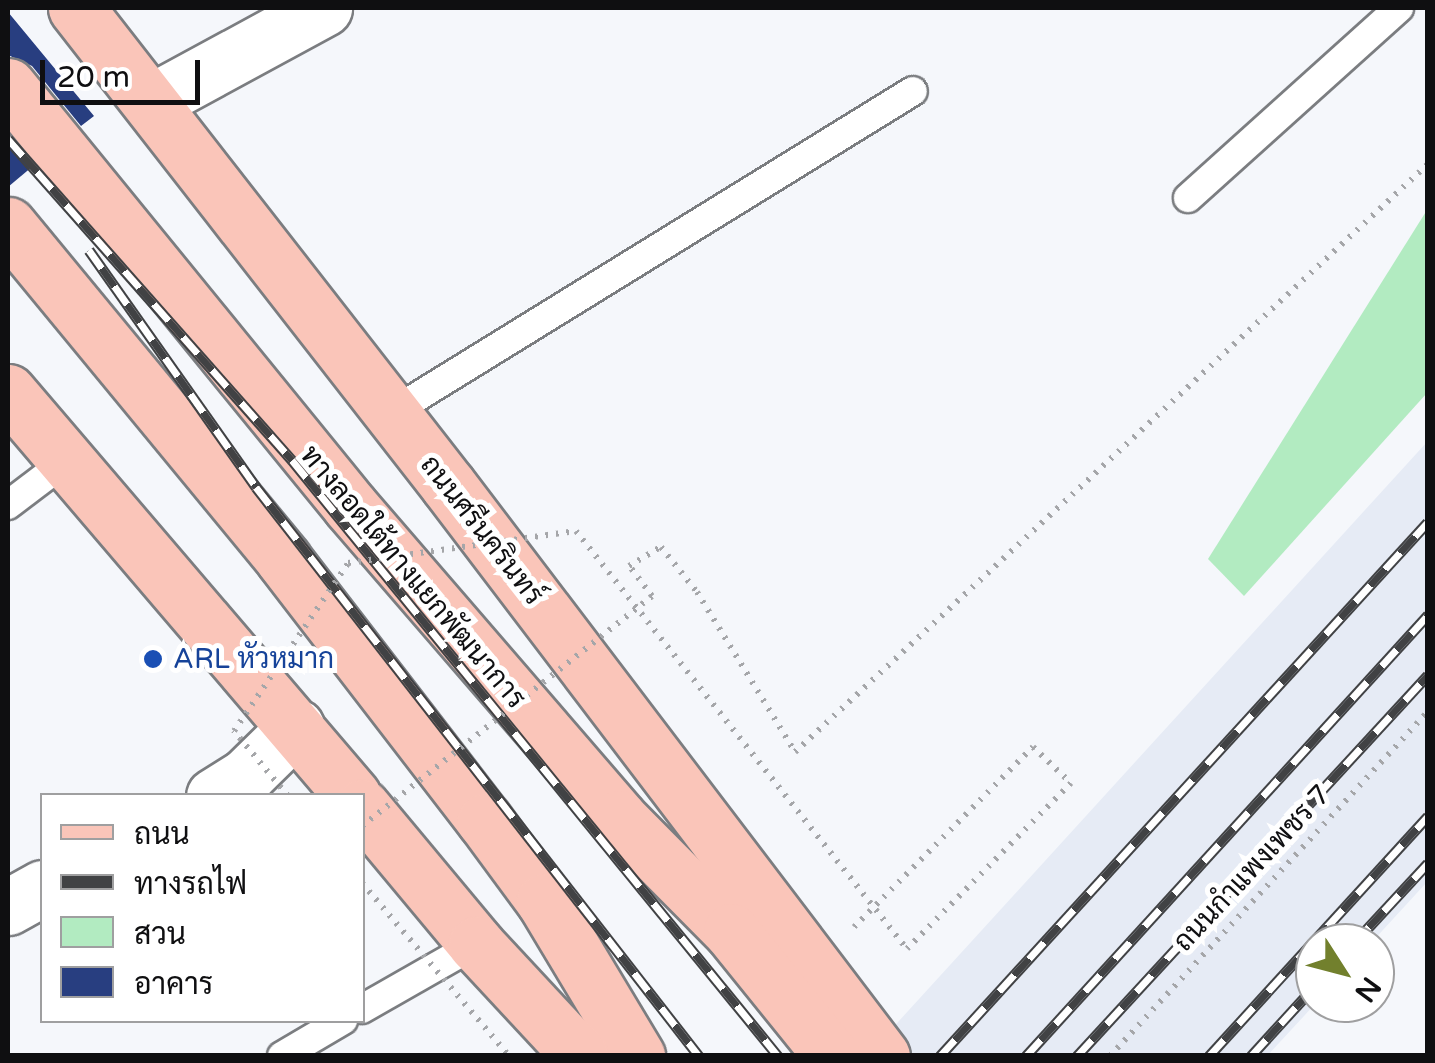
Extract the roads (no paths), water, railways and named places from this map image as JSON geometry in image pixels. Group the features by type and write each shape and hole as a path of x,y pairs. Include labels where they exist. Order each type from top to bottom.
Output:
{"main road":[{"name":"ถนนศรีนครินทร์","path":"76,8 882,1056"},
{"name":"ทางลอดใต้ทางแยกพัฒนาการ","path":"8,86 350,506 619,818 731,931 832,1056"},
{"path":"8,225 283,559 485,821 544,902 637,1056"},
{"path":"8,392 351,793"},
{"path":"365,811 476,944 580,1056"}],"street":[{"path":"151,102 324,8"},
{"path":"219,793 246,775 296,727"},
{"path":"8,908 40,889"}],"lane":[{"path":"1188,198 1399,8"},
{"path":"391,414 913,91"},
{"path":"8,505 66,461"},
{"path":"365,1008 476,944"},
{"path":"282,1056 338,1023"}],"railway":[{"path":"8,139 292,460 778,1056"},
{"path":"89,250 256,487 699,1056"},
{"path":"940,1056 1428,522"},
{"path":"1026,1056 1428,615"},
{"path":"1077,1056 1428,675"},
{"path":"1209,1056 1428,816"},
{"path":"1372,923 1428,863"},
{"path":"1251,1056 1295,1008"}],"place":[{"name":"ARL หัวหมาก","path":"153,659"}]}
